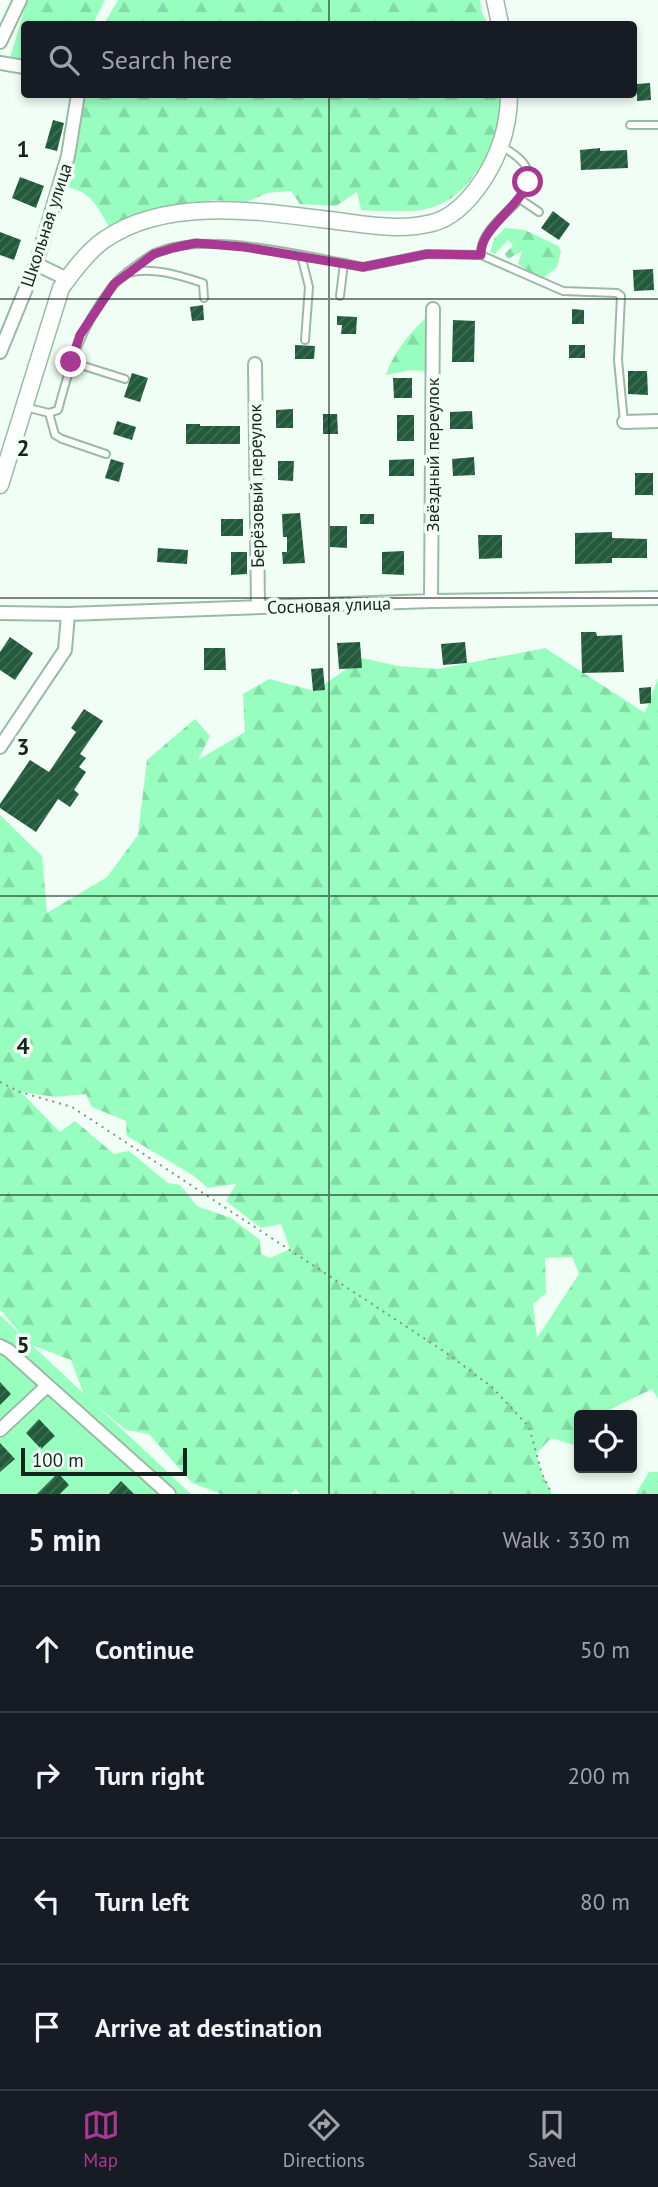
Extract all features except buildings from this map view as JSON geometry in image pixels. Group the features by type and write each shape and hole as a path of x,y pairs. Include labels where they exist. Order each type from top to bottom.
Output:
{"street":[{"path":"0,42 20,0"},
{"path":"495,0 499,21"},
{"path":"0,64 21,67"},
{"name":"Школьная улица","path":"0,352 36,264 68,156 77,98"},
{"path":"1,477 61,288 104,240 141,223 181,212 209,210 281,214 401,228 434,223 465,203 490,169 501,146 508,98"},
{"path":"36,264 67,279"},
{"name":"Звёздный переулок","path":"431,601 433,309"},
{"name":"Берёзовый переулок","path":"255,364 258,607"},
{"path":"624,422 658,421"},
{"name":"Сосновая улица","path":"0,613 68,614 431,601 658,598"},
{"path":"0,747 65,650 68,614"},
{"path":"0,1346 8,1350 169,1494"},
{"path":"0,1430 47,1386"}],"lane":[{"path":"630,125 658,125"},
{"path":"481,255 481,246 488,233 520,199 528,182 527,165 501,146"},
{"path":"520,199 539,212"},
{"path":"24,406 49,413 58,410 80,335 114,284 154,254 196,243 301,255 363,267 427,254 481,255 563,292 617,293 621,296 618,360 624,422"},
{"path":"301,255 309,288 305,340"},
{"path":"340,296 344,263"},
{"path":"126,273 142,271 182,276 203,283 204,298"},
{"path":"71,362 125,379"},
{"path":"49,413 55,435 106,454"}],"path":[{"path":"0,1082 20,1092 72,1107 445,1352 492,1387 529,1427 542,1474 552,1494"}],"green space":[{"path":"27,0 105,0 94,21 21,21 21,75 7,69"},
{"path":"118,0 480,0 486,21 106,21"},
{"path":"81,98 504,98 490,156 453,197 426,209 361,210 357,192 336,206 300,204 291,191 268,193 246,202 214,200 155,211 109,227 97,206 87,196 65,187"},
{"path":"505,228 525,230 558,246 561,251 557,267 543,278 534,275 518,264 522,251 508,259 505,254 513,245 508,240 495,254 490,252 494,239"},
{"path":"431,314 433,372 411,370 386,375 404,341"},
{"path":"545,648 645,713 658,678 658,1399 652,1389 609,1410 574,1410 574,1445 551,1438 536,1454 552,1494 300,1494 296,1489 291,1494 221,1494 192,1483 149,1434 126,1430 84,1395 71,1360 29,1344 0,1309 0,815 42,856 47,913 107,877 138,835 147,760 195,719 210,736 198,760 245,732 243,694 269,679 315,691 362,658 398,666 438,669","holes":["21,1092 56,1097 86,1094 92,1107 126,1121 127,1136 194,1176 208,1188 236,1184 226,1201 261,1228 281,1224 290,1249 270,1258 261,1254 260,1240 231,1218 197,1206 180,1185 168,1183 129,1151 114,1154 75,1121 60,1132","572,1257 579,1274 537,1338 533,1304 546,1293 545,1258"]},
{"path":"0,1315 191,1494 0,1494"},
{"path":"649,1472 658,1472 658,1494 636,1494"}],"route":[{"path":"71,362 80,335 114,284 154,254 196,243 301,255 363,267 427,254 481,255 481,246 488,233 520,199 528,182"}]}
